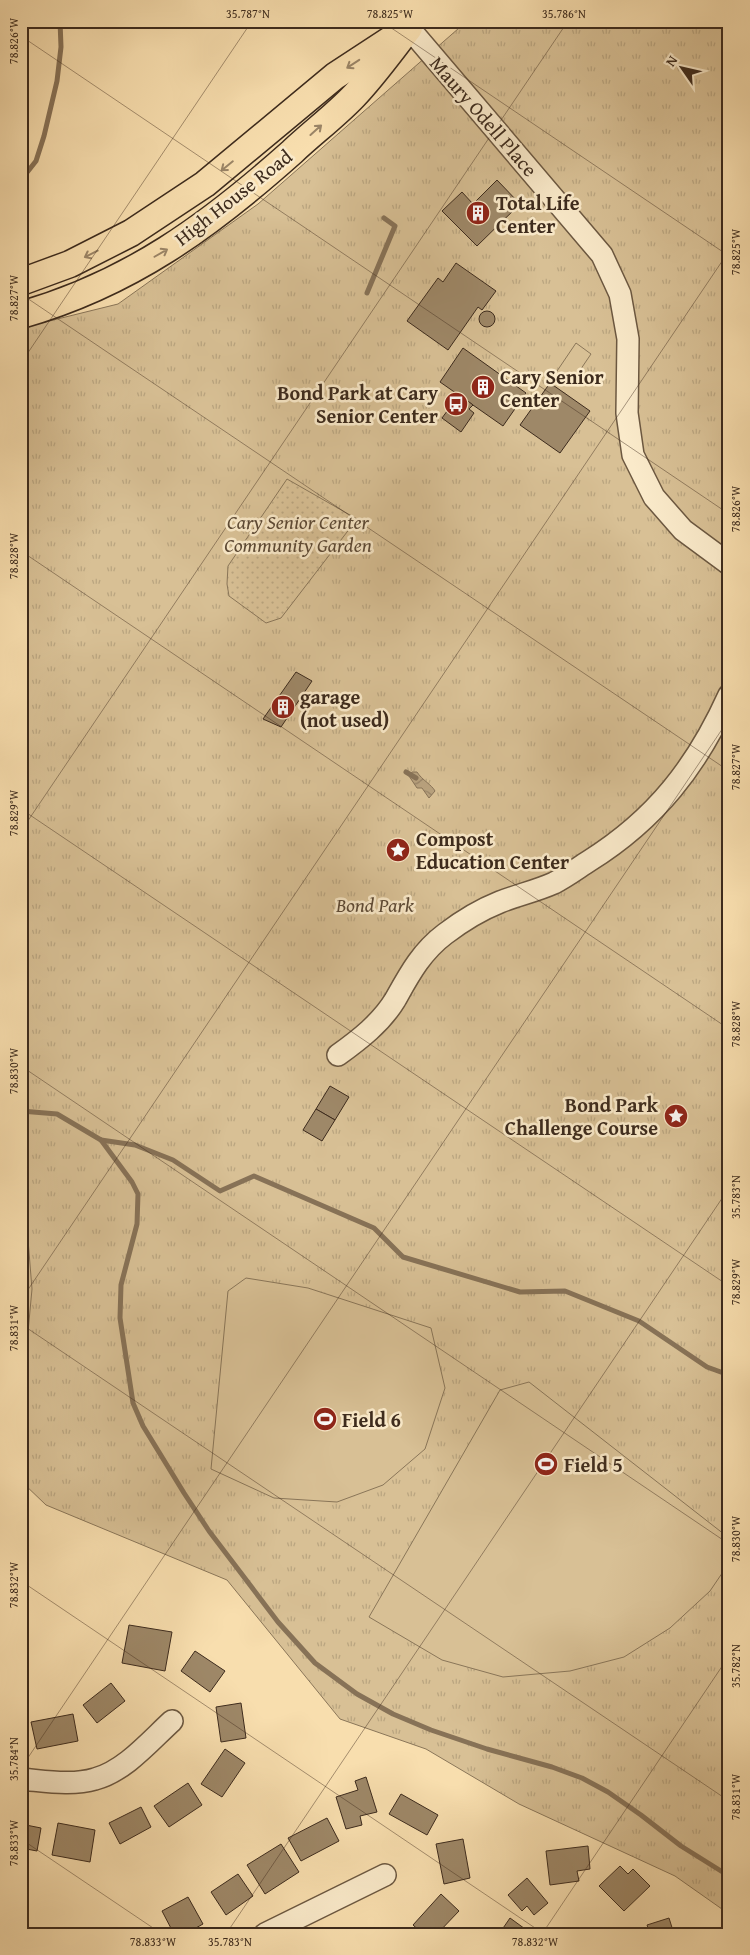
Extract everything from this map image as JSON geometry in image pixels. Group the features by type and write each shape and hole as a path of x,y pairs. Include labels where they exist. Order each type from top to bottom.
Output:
{"main road":[{"name":"High House Road","path":"21,282 70,264 132,233 205,184 335,76 413,25"},
{"name":"High House Road","path":"21,315 46,308 118,278 180,242 216,217 354,96 413,25"}],"street":[{"name":"Maury Odell Place","path":"413,25 602,255 620,294 628,339 627,413 633,455 654,497 682,530 729,564"},
{"path":"338,1055 368,1033 394,1000 415,963 443,936 468,917 556,882 619,842 640,824 666,799 686,772 706,740 729,695"},
{"path":"21,1779 73,1782 96,1779 116,1769 172,1720"},
{"path":"265,1934 385,1875"}],"green space":[{"name":"Bond Park","path":"467,21 729,21 729,1914 675,1876 519,1804 426,1749 340,1719 227,1580 46,1505 21,1481 21,328 118,304 258,204"},
{"path":"576,343 591,354 570,385 555,374"},
{"name":"Cary Senior Center Community Garden","path":"287,479 357,519 281,618 266,623 229,596 227,584 228,566"},
{"path":"21,1189 24,1190 32,1289 27,1343 21,1347"},
{"name":"Field 6","path":"246,1278 308,1288 431,1328 445,1388 425,1449 383,1485 337,1502 274,1498 211,1469 228,1291"},
{"name":"Field 5","path":"529,1382 729,1538 729,1563 710,1591 670,1628 624,1657 570,1671 503,1677 442,1660 369,1617 500,1390"}],"water":[{"path":"412,772 417,772 434,789 435,791 429,798 422,788 417,788 409,776"}],"building":[{"name":"Total Life Center","path":"497,180 520,204 477,246 442,211 462,192 473,204"},
{"path":"456,263 496,291 482,310 478,307 448,350 407,321 438,278 443,282"},
{"path":"484,311 490,311 495,316 493,325 484,327 479,322 479,316"},
{"name":"Cary Senior Center","path":"463,348 526,393 503,426 440,382"},
{"path":"550,383 590,411 560,453 520,425"},
{"path":"464,398 473,405 469,409 474,413 461,432 442,418 456,399 460,403"},
{"name":"garage (not used)","path":"296,672 312,681 281,727 263,719"},
{"path":"330,1086 349,1097 335,1120 316,1109"},
{"path":"316,1109 335,1120 322,1141 303,1130"},
{"path":"129,1625 172,1632 165,1671 122,1663"},
{"path":"195,1651 225,1671 210,1692 181,1671"},
{"path":"111,1683 125,1701 97,1723 83,1705"},
{"path":"241,1703 246,1738 221,1742 216,1707"},
{"path":"73,1714 78,1741 37,1749 31,1722"},
{"path":"225,1749 245,1763 222,1797 201,1784"},
{"path":"366,1777 377,1812 360,1816 362,1825 346,1829 336,1797 358,1790 355,1781"},
{"path":"188,1783 202,1805 169,1827 154,1806"},
{"path":"401,1794 438,1815 427,1835 389,1814"},
{"path":"141,1807 151,1827 120,1844 109,1823"},
{"path":"327,1818 339,1841 301,1861 288,1838"},
{"path":"58,1823 95,1830 90,1862 52,1855"},
{"path":"21,1824 41,1828 37,1851 21,1848"},
{"path":"463,1839 470,1878 444,1884 436,1844"},
{"path":"281,1844 299,1872 265,1894 247,1865"},
{"path":"588,1846 590,1869 577,1871 579,1881 550,1885 546,1851"},
{"path":"620,1866 628,1874 633,1869 650,1886 624,1911 599,1886"},
{"path":"238,1874 253,1896 226,1915 211,1892"},
{"path":"527,1878 548,1903 534,1915 527,1906 522,1911 508,1895"},
{"path":"441,1894 459,1911 437,1934 423,1934 413,1925"},
{"path":"188,1897 203,1924 185,1934 174,1934 162,1911"},
{"path":"510,1918 532,1934 499,1934"},
{"path":"669,1918 674,1934 650,1934 647,1925"}],"waterway":[{"path":"21,180 36,161 44,136 57,81 61,47 60,21"},
{"path":"367,293 395,226 384,218"},
{"path":"406,772 416,778"},
{"path":"21,1111 57,1114 101,1140 135,1145 173,1160 220,1191 254,1176 374,1228 403,1257 520,1292 565,1291 639,1321 707,1367 729,1375"},
{"path":"101,1140 132,1182 138,1194 137,1224 121,1285 120,1318 133,1403 143,1426 209,1531 278,1622 315,1663 357,1694 393,1714 431,1730 582,1778 608,1792 681,1846 729,1876"}],"place":[{"name":"Total Life Center","path":"478,213"},
{"name":"Cary Senior Center","path":"483,387"},
{"name":"Bond Park at Cary Senior Center","path":"456,404"},
{"name":"garage (not used)","path":"283,707"},
{"name":"Compost Education Center","path":"398,850"},
{"name":"Bond Park Challenge Course","path":"676,1116"},
{"name":"Field 6","path":"325,1419"},
{"name":"Field 5","path":"546,1464"}]}
